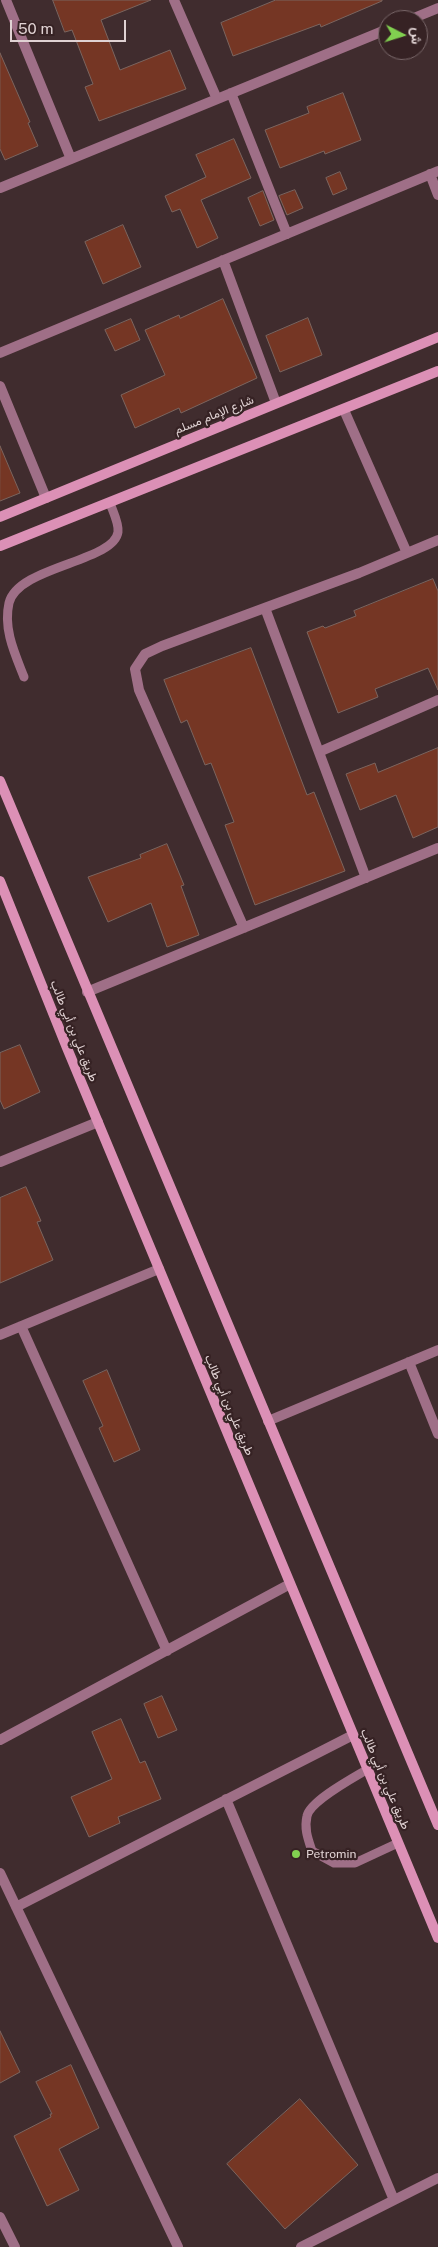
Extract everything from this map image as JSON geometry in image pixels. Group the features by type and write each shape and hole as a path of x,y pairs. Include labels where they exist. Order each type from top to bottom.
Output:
{"main road":[{"name":"شارع الإمام مسلم","path":"0,517 438,337"},
{"path":"0,546 438,371"},
{"path":"0,781 438,1825"},
{"name":"طريق علي بن أبي طالب","path":"0,881 4,903 98,1122 438,1938"}],"street":[{"path":"6,0 72,159"},
{"path":"174,0 217,99"},
{"path":"0,188 378,33"},
{"path":"231,93 287,234"},
{"path":"0,353 434,172 438,195"},
{"path":"223,260 276,403"},
{"path":"0,386 46,498"},
{"path":"344,410 407,553"},
{"path":"244,928 139,690 135,670 145,654 162,646 438,540"},
{"path":"265,608 366,878"},
{"path":"319,752 438,700"},
{"path":"88,992 438,848"},
{"path":"0,1162 98,1122"},
{"path":"0,1335 159,1269"},
{"path":"21,1326 167,1651"},
{"path":"268,1421 438,1350"},
{"path":"409,1362 438,1434"},
{"path":"0,1740 290,1584"},
{"path":"16,1907 353,1735"},
{"path":"226,1799 394,2200"},
{"path":"0,1873 178,2247"},
{"path":"301,2247 438,2178"},
{"path":"0,2217 15,2247"}],"lane":[{"path":"24,677 13,648 7,621 9,601 24,583 48,571 110,546 118,533 116,518 110,503"},
{"path":"368,1769 325,1795 307,1814 306,1833 312,1850 334,1863 355,1863 398,1843"}],"building":[{"path":"53,0 151,0 101,20 120,70 170,50 186,89 99,121 85,87 93,84 72,30 65,32"},
{"path":"276,0 382,1 321,27 320,24 233,56 221,23"},
{"path":"0,53 30,122 28,123 38,146 5,160 0,149"},
{"path":"343,93 361,140 325,154 324,151 280,168 265,130 309,113 307,107"},
{"path":"234,139 251,178 201,200 218,238 197,248 180,209 172,212 165,196 206,177 196,155"},
{"path":"340,172 347,189 333,195 326,178"},
{"path":"295,190 303,208 287,215 279,196"},
{"path":"263,191 274,220 260,226 248,198"},
{"path":"123,225 141,267 103,284 85,242"},
{"path":"223,299 257,378 181,413 179,408 135,428 121,395 165,375 145,330 179,315 180,318"},
{"path":"308,318 322,355 280,372 266,336"},
{"path":"131,319 140,340 115,351 105,330"},
{"path":"0,446 20,493 0,501"},
{"path":"433,579 438,591 438,690 428,668 375,689 378,697 338,713 307,632 323,626 325,628 356,616 354,611"},
{"path":"251,648 307,795 314,792 345,871 255,905 225,825 234,822 211,763 205,765 187,720 181,723 164,680"},
{"path":"438,748 438,827 413,838 396,795 360,810 346,774 375,763 378,772"},
{"path":"167,844 184,885 181,886 199,935 167,947 151,903 108,922 88,877 141,858 140,855"},
{"path":"20,1045 40,1092 4,1109 0,1100 0,1053"},
{"path":"26,1187 41,1221 37,1222 53,1260 0,1283 0,1198"},
{"path":"107,1370 140,1450 114,1462 99,1428 103,1426 83,1381"},
{"path":"162,1696 177,1730 158,1738 144,1704"},
{"path":"121,1719 140,1763 145,1761 161,1799 118,1817 120,1823 89,1837 71,1797 112,1779 92,1732"},
{"path":"0,2031 20,2072 0,2083"},
{"path":"71,2065 99,2128 59,2149 79,2190 47,2206 14,2136 51,2117 50,2114 52,2114 36,2082"},
{"path":"300,2099 358,2165 285,2229 227,2164"}],"place":[{"name":"Petromin","path":"296,1854"}]}
